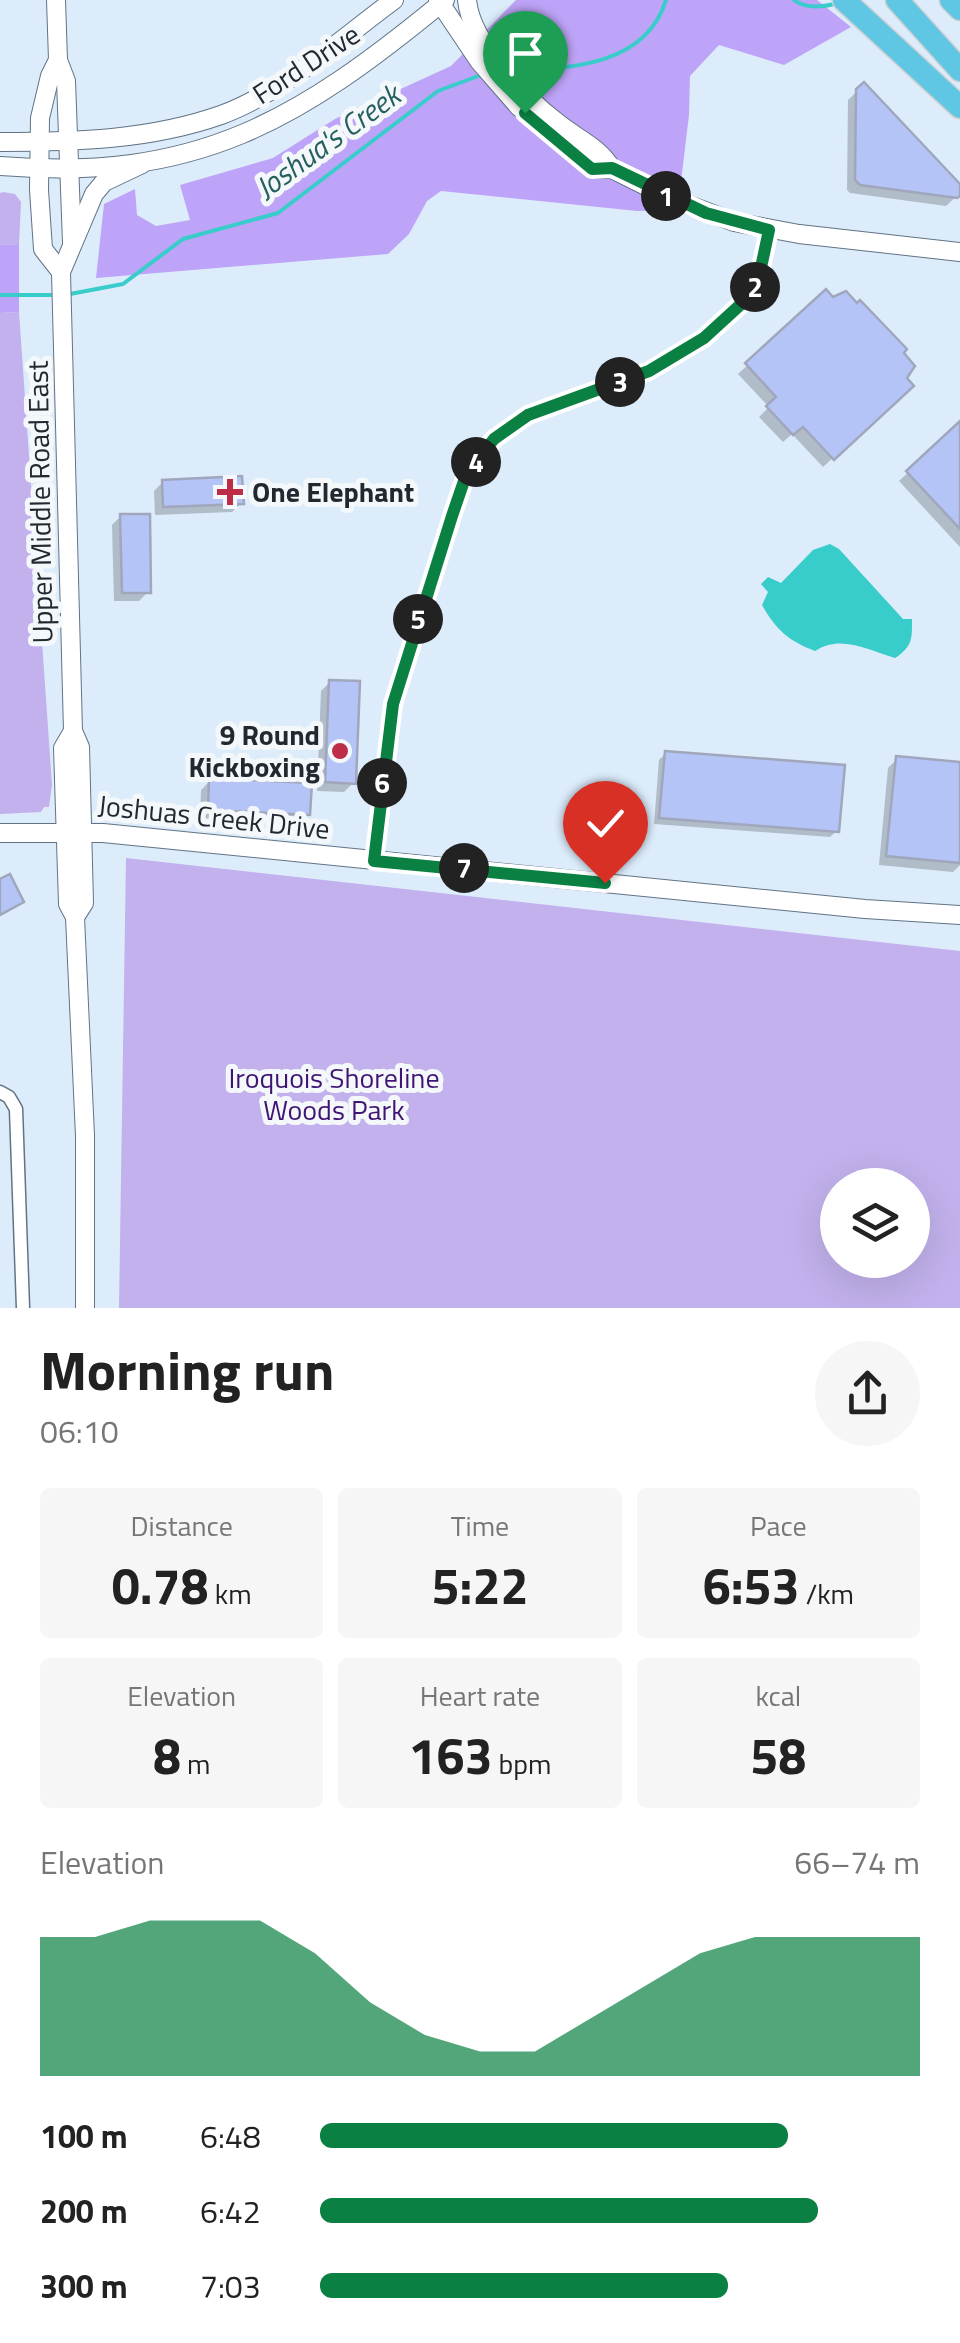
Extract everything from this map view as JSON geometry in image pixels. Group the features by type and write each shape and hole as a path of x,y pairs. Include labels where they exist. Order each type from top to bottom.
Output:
{"highway":[{"path":"844,0 960,107"},
{"path":"896,0 960,70"},
{"path":"951,0 960,9"}],"main road":[{"name":"Upper Middle Road East","path":"56,0 58,60 66,81 73,248 62,275 73,731 63,748 74,831 68,904 75,917 84,1136 84,1308"},
{"name":"Ford Drive","path":"0,142 68,141 156,132 223,114 270,90 394,0"},
{"path":"467,0 468,30"},
{"name":"Ford Drive","path":"0,166 142,164 204,150 280,118 324,90 441,1"},
{"path":"441,1 524,103 592,169 612,168 706,213 769,230 960,252"},
{"name":"Upper Middle Road East","path":"58,60 40,118 40,166 43,250 62,275"},
{"path":"73,248 94,194 104,182 142,164"},
{"name":"Joshuas Creek Drive","path":"0,833 74,831 960,915"}],"street":[{"path":"374,861 393,704 464,481 477,460 494,439 528,415 649,371 704,338 751,295 769,230"},
{"path":"0,1092 9,1097 16,1109 22,1308"}],"green space":[{"path":"3,192 15,194 21,202 19,244 0,245"},
{"path":"19,312 52,785 49,807 41,812 0,814 0,313"},
{"name":"Iroquois Shoreline Woods Park","path":"126,858 960,951 960,1308 119,1308"}],"shaded area":[{"path":"516,0 817,0 851,27 784,65 719,45 690,76 689,115 679,198 674,210 637,211 441,191 427,201 409,234 388,254 96,278 104,204 135,189 137,215 156,226 190,220 180,185 273,158 335,119 451,66"},
{"path":"19,244 19,312 0,313 0,245"},
{"path":"830,544 903,619 912,619 910,641 895,658 845,644 815,651 784,634 762,605 768,592 761,584 768,577 781,583 813,550"}],"building":[{"path":"864,82 960,184 960,196 860,185 855,180 856,89"},
{"path":"826,289 833,297 846,291 857,303 860,300 907,349 904,353 915,366 907,378 914,386 834,460 803,427 793,435 766,406 776,397 745,363"},
{"path":"960,421 960,529 906,471"},
{"path":"242,476 244,504 163,507 162,480"},
{"path":"120,514 150,514 151,593 122,593"},
{"path":"329,680 360,681 356,784 325,782"},
{"path":"665,751 845,765 839,832 659,818"},
{"path":"896,756 960,762 960,863 886,856"},
{"path":"209,778 312,783 310,815 208,810"},
{"path":"10,874 24,902 0,915 0,879"}],"waterway":[{"name":"Joshua's Creek","path":"515,71 583,64 625,50 656,22 666,0"},
{"name":"Joshua's Creek","path":"794,0 815,6 838,3"},
{"name":"Joshua's Creek","path":"70,294 123,284 183,239 278,213 438,91 481,75"},
{"name":"Joshua's Creek","path":"0,295 55,295"}],"place":[{"name":"One Elephant","path":"230,492"},
{"name":"9 Round Kickboxing","path":"340,751"}],"route":[{"path":"525,113 592,169 612,168 706,213 769,230 751,295 704,338 649,371 528,415 486,448 464,481 393,704 374,861 605,883"}]}
